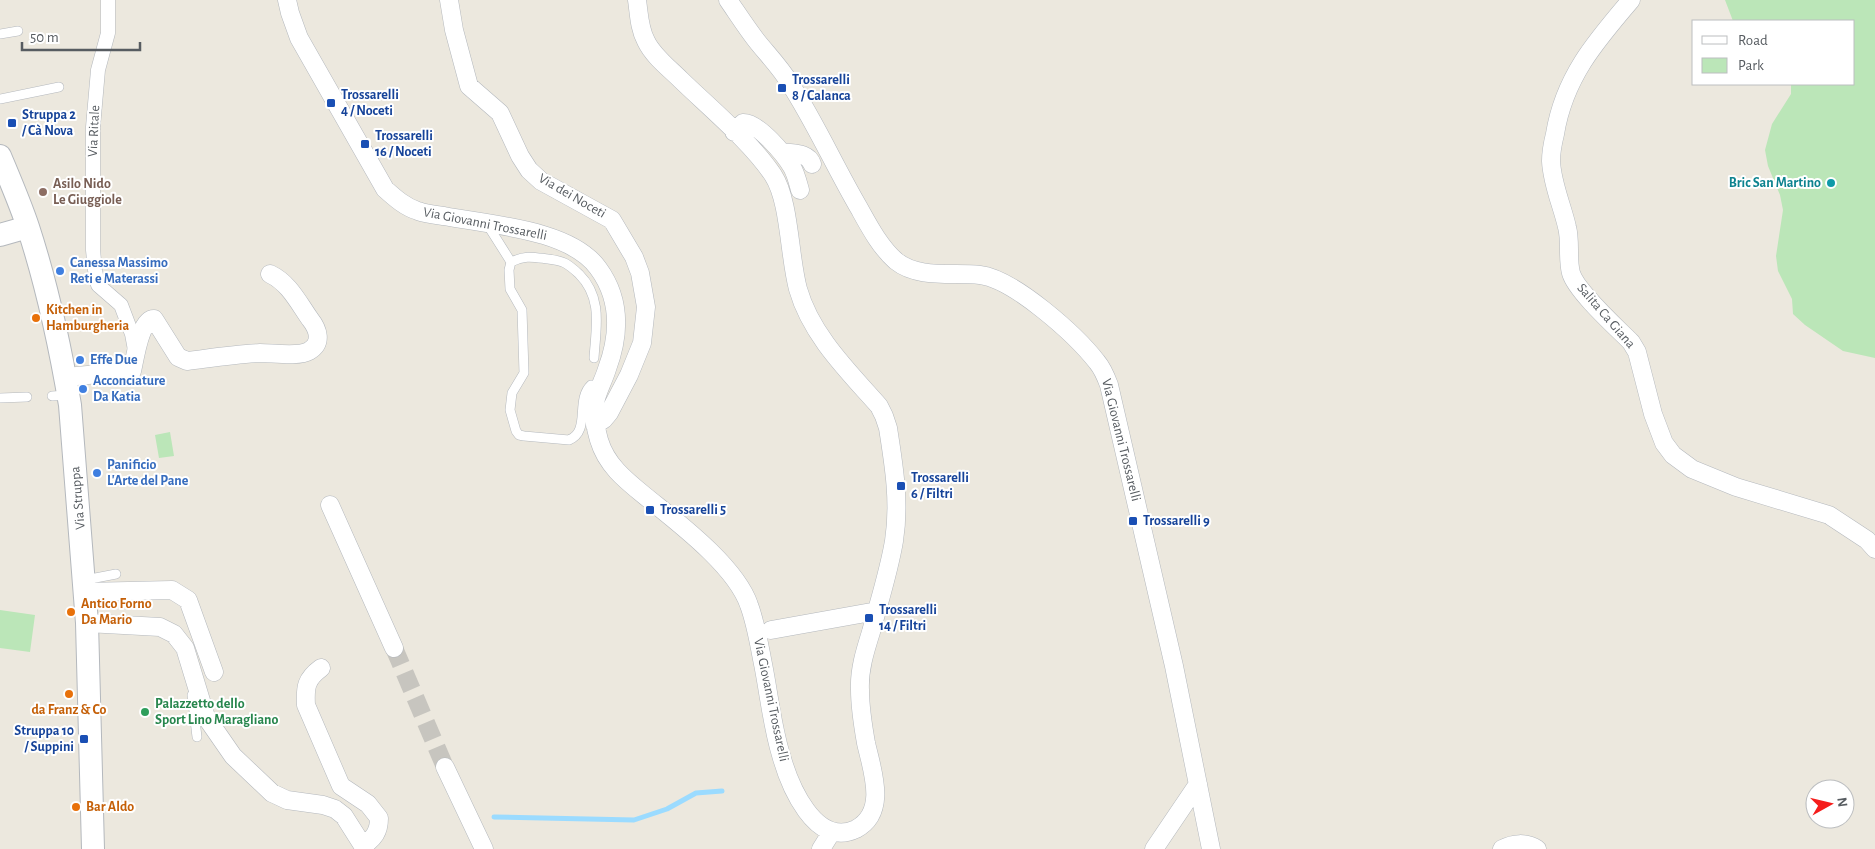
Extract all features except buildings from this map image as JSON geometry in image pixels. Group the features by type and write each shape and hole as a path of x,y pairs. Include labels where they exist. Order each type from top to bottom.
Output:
{"street":[{"name":"Via Ritale","path":"108,0 108,33 98,70 93,127 93,250 98,285 121,305 132,334 135,348 132,371"},
{"name":"Via Giovanni Trossarelli","path":"287,0 299,38 385,189 397,200 418,212 535,232 568,243 583,251 601,272 613,296 617,319 617,334 613,351 595,404 596,425 605,454 614,469 676,521 724,566 735,577 744,591 754,621 779,752 786,773 806,811 819,825 831,833"},
{"name":"Via dei Noceti","path":"448,0 458,59 469,86 500,113 520,156 529,170 541,181 612,220 626,242 637,265 646,307 642,343 629,375 608,413 604,420 596,425"},
{"path":"638,0 641,28 646,41 658,57 758,155 778,185 783,199 798,288 813,324 827,345 878,406 886,422 892,453 897,507 894,543 862,665 859,687 865,740 874,780 874,803 870,814 858,828 831,833 821,849"},
{"name":"Via Giovanni Trossarelli","path":"728,0 788,80 865,218 882,246 896,261 911,269 925,272 981,275 996,279 1010,286 1071,334 1105,373 1110,385 1171,657 1211,849"},
{"name":"Salita Ca Giana","path":"1631,0 1596,41 1569,85 1558,114 1551,160 1559,202 1568,227 1571,274 1578,286 1631,342 1637,352 1653,414 1664,443 1673,455 1692,469 1736,487 1829,515 1867,540 1875,549"},
{"path":"734,132 743,123 749,122 753,124 782,152 793,169 800,190"},
{"path":"782,152 805,156 811,160 812,164"},
{"name":"Via Struppa","path":"0,156 28,227 45,286 62,389 85,586 93,849"},
{"path":"0,235 28,227"},
{"path":"62,389 132,371 140,335 147,320 150,318 154,319 178,357 188,361 260,353 303,353 311,350 317,343 319,334 315,325 282,280 270,274"},
{"path":"330,506 394,648"},
{"path":"85,586 172,590 188,600 214,672"},
{"path":"771,630 877,611"},
{"path":"87,624 160,627 174,634 185,648 206,717 232,756 272,793 287,800 323,805 335,809 344,816 364,847 374,838 378,831 379,818 368,804 341,786 306,705 305,695 309,678 321,668"},
{"path":"445,767 484,849"},
{"path":"1154,849 1198,784"},
{"path":"1502,849 1518,844 1529,845 1538,849"}],"lane":[{"path":"0,34 18,31"},
{"path":"0,98 58,87"},
{"path":"487,224 511,262 509,270 510,289 522,310 524,374 512,393 510,410 516,431 519,435 533,437 569,440 576,437 580,433 584,401 588,387 591,385 600,386"},
{"path":"511,262 523,256 566,262 589,285 595,298 594,358"},
{"path":"0,398 27,397"},
{"path":"85,586 116,574"},
{"path":"193,673 191,677 197,737"}],"green space":[{"path":"1725,0 1875,0 1875,358 1843,351 1805,325 1793,314 1792,299 1778,271 1776,256 1783,210 1780,195 1768,166 1765,150 1772,124 1791,94 1791,85 1855,85 1855,20 1733,20"},
{"path":"170,432 174,456 159,458 155,435"},
{"path":"0,610 35,615 30,652 0,648"}],"waterway":[{"path":"494,817 634,820 667,809 696,793 722,791"}],"tunnel":[{"path":"394,648 445,767"}],"place":[{"name":"Trossarelli 8 / Calanca","path":"782,88"},
{"name":"Trossarelli 4 / Noceti","path":"331,103"},
{"name":"Struppa 2 / Cà Nova","path":"12,123"},
{"name":"Trossarelli 16 / Noceti","path":"365,144"},
{"name":"Bric San Martino","path":"1831,183"},
{"name":"Asilo Nido Le Giuggiole","path":"43,192"},
{"name":"Canessa Massimo Reti e Materassi","path":"60,271"},
{"name":"Kitchen in Hamburgheria","path":"36,318"},
{"name":"Effe Due","path":"80,360"},
{"name":"Acconciature Da Katia","path":"83,389"},
{"name":"Panificio L'Arte del Pane","path":"97,473"},
{"name":"Trossarelli 6 / Filtri","path":"901,486"},
{"name":"Trossarelli 5","path":"650,510"},
{"name":"Trossarelli 9","path":"1133,521"},
{"name":"Antico Forno Da Mario","path":"71,612"},
{"name":"Trossarelli 14 / Filtri","path":"869,618"},
{"name":"da Franz & Co","path":"69,694"},
{"name":"Palazzetto dello Sport Lino Maragliano","path":"145,712"},
{"name":"Struppa 10 / Suppini","path":"84,739"},
{"name":"Bar Aldo","path":"76,807"}]}
